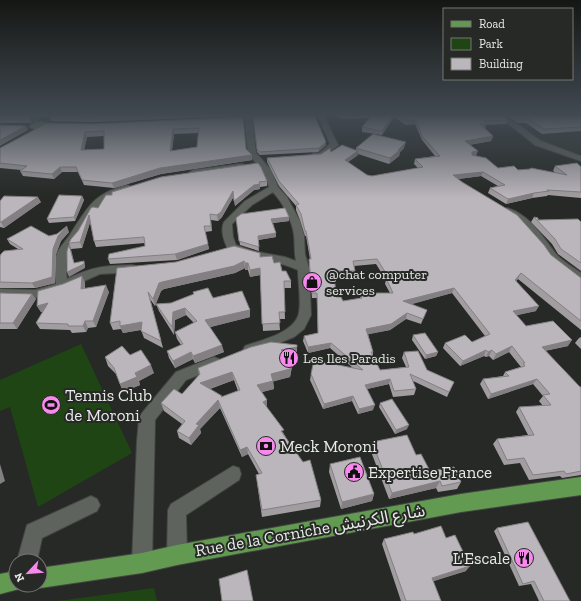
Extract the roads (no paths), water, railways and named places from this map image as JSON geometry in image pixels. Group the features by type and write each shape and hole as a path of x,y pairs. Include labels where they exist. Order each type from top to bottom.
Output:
{"main road":[{"name":"Rue de la Corniche شارع الكرنيش","path":"48,577 142,563 177,555 461,503 581,486"}],"street":[{"path":"240,353 289,334 299,326 305,315 303,268 300,254 299,235 295,221 282,197 274,188 267,170 252,154 251,142"},
{"path":"306,156 321,155 334,145 333,142"},
{"path":"537,142 581,159"},
{"path":"184,174 270,158"},
{"path":"62,286 62,255 67,242 74,236 89,210 97,200 139,185"},
{"path":"274,188 262,192 235,215 227,224 228,248 285,260 303,268"},
{"path":"501,207 519,217 547,247 553,257 581,279"},
{"path":"0,293 34,294 62,286 89,273 100,270 146,268"},
{"path":"142,563 145,440 148,418 181,376 225,359"},
{"path":"177,555 177,510 233,474"},
{"path":"29,553 34,532 91,505"}],"place":[{"name":"@chat computer services","path":"312,282"},
{"name":"Les Iles Paradis","path":"289,358"},
{"name":"Tennis Club de Moroni","path":"51,405"},
{"name":"Meck Moroni","path":"266,446"},
{"name":"Expertise France","path":"354,472"},
{"name":"L'Escale","path":"524,558"}]}
